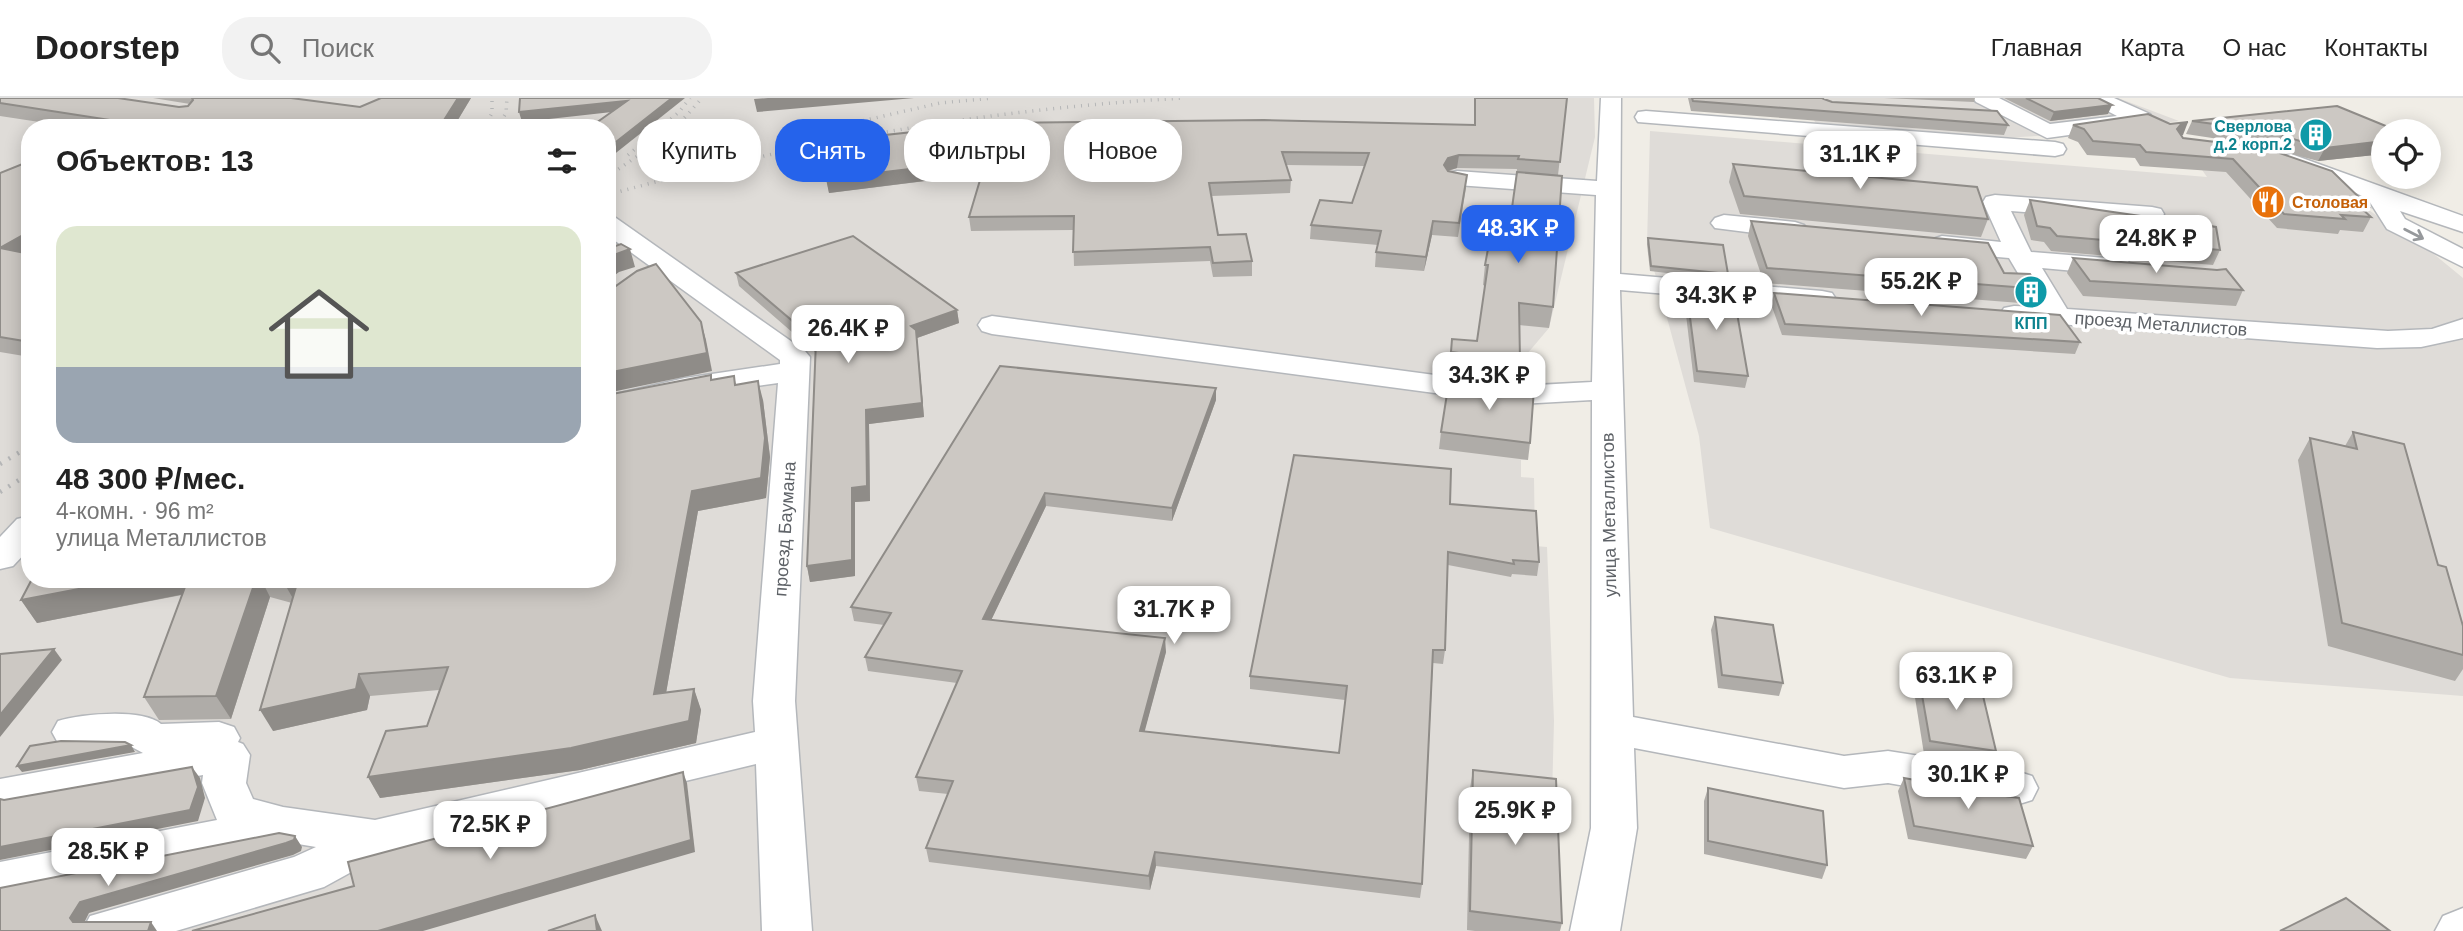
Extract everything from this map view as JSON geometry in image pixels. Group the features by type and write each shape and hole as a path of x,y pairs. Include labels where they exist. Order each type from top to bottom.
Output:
{"street":[{"path":"1983,98 2047,131 2142,119 2097,98"},
{"path":"1611,104 2054,149"},
{"name":"улица Металлистов","path":"1595,931 1614,828 1606,281 1611,104"},
{"path":"1650,109 1799,123 1794,110"},
{"path":"1961,111 2013,114"},
{"path":"2275,156 2313,167 2378,195 2463,223"},
{"path":"1457,178 1608,189"},
{"path":"2378,195 2396,225 2463,259"},
{"path":"2057,317 1995,202 2152,214"},
{"path":"1724,223 1818,232"},
{"path":"616,232 656,271 795,357 794,371 685,387 616,403"},
{"path":"1912,241 2144,269"},
{"path":"1606,281 1850,301"},
{"name":"проезд Металлистов","path":"1988,312 2415,340 2438,337 2463,328"},
{"path":"992,325 1517,395 1607,390"},
{"name":"проезд Баумана","path":"787,931 774,701 794,371"},
{"path":"0,558 21,536"},
{"path":"1613,729 1844,772 1888,767 2016,789"},
{"path":"73,732 140,730 150,740 224,738 228,755 224,783 236,813 375,838"},
{"path":"107,931 307,873 375,838 777,743"},
{"path":"13,792 228,755"},
{"path":"0,881 286,824"}],"shaded area":[{"path":"0,98 1594,98 1595,137 1549,328 1516,367 1516,388 1528,460 1521,460 1521,477 1534,478 1535,546 1547,547 1554,721 1552,798 1557,931 0,931"},
{"path":"1803,98 2118,98 2179,121 2073,134 2000,138 1818,128"},
{"path":"1650,131 2207,177 2200,167 2317,175 2435,255 2463,278 2463,696 2230,678 1710,528 1699,436 1647,244"}],"building":[{"path":"0,98 118,98 179,107 188,106 192,98 291,98 360,107 381,98 458,98 445,119 103,119 0,103"},
{"path":"520,98 672,98 645,119 637,119 637,125 616,142 616,119 602,119 627,101 519,112"},
{"path":"1475,98 1567,98 1560,162 1518,159 1519,156 1459,155 1448,158 1444,165 1448,171 1467,175 1459,223 1433,221 1426,257 1376,252 1381,231 1311,225 1320,200 1352,203 1369,153 1282,152 1291,180 1209,183 1218,235 1246,234 1252,261 1213,263 1210,247 1073,252 1074,216 969,217 979,182 1050,182 1050,122 1064,122 1064,182 1182,182 1182,121 1475,125"},
{"path":"1692,98 1822,98 1832,102 1997,111 2008,125 1693,101"},
{"path":"2026,98 2098,98 2112,105 2054,112"},
{"path":"2337,106 2371,120 2371,143 2325,148 2265,131 2192,121"},
{"path":"2148,114 2170,124 2188,122 2182,123 2177,129 2183,138 2265,148 2332,171 2369,207 2359,206 2371,217 2341,215 2345,219 2284,214 2233,159 2146,152 2140,145 2093,141 2084,129 2073,125"},
{"path":"904,133 904,170 890,171 890,134"},
{"path":"1733,164 1977,187 1988,219 1744,196"},
{"path":"21,165 21,236 0,248 0,173"},
{"path":"1517,172 1562,176 1553,307 1519,303 1520,361 1451,352 1452,339 1477,341 1488,265 1485,265 1496,206 1512,208"},
{"path":"2030,200 2216,227 2220,250 2057,236 2050,228 2037,226"},
{"path":"1751,221 1988,243 2004,273 2030,274 2039,289 1767,268"},
{"path":"853,236 957,310 911,326 916,330 922,403 866,410 867,486 852,488 852,560 807,566 816,341 736,273"},
{"path":"1648,238 1723,245 1728,274 1651,266"},
{"path":"621,244 630,249 616,254 616,246"},
{"path":"0,248 21,252 21,340 0,337"},
{"path":"2073,258 2226,269 2243,290 2090,281"},
{"path":"656,264 701,322 707,353 616,371 616,286 637,271"},
{"path":"1686,287 1733,290 1748,376 1697,371"},
{"path":"1774,293 2060,315 2080,342 1785,324"},
{"path":"1000,366 1216,388 1172,508 1045,493 983,619 1165,638 1140,731 1339,753 1347,686 1250,676 1294,455 1451,469 1450,504 1536,511 1539,562 1513,560 1514,564 1448,552 1445,650 1433,650 1422,884 1155,852 1149,876 926,848 953,781 916,777 962,671 865,657 891,613 851,607"},
{"path":"711,375 711,380 734,376 735,385 758,381 765,438 761,478 692,491 654,694 694,689 689,721 571,748 368,777 386,731 427,726 448,667 359,674 356,689 260,710 296,588 616,588 616,393"},
{"path":"1449,381 1519,390 1534,389 1530,443 1441,432"},
{"path":"2353,432 2404,444 2438,565 2446,567 2463,626 2463,655 2342,623 2310,438 2357,449"},
{"path":"27,588 84,588 21,600"},
{"path":"185,588 253,588 216,696 144,697"},
{"path":"1715,617 1773,625 1783,683 1722,675"},
{"path":"54,649 0,715 0,654"},
{"path":"1918,672 1980,683 1996,751 1930,741"},
{"path":"61,741 125,742 131,745 17,766 30,746"},
{"path":"192,767 198,787 190,810 0,847 0,799"},
{"path":"1473,770 1556,779 1562,923 1470,911"},
{"path":"683,772 691,840 378,931 192,931 354,886 348,862"},
{"path":"1904,778 1937,784 1937,780 2005,792 2006,796 2019,798 2033,846 1914,826"},
{"path":"1708,788 1823,811 1827,865 1708,841"},
{"path":"279,833 295,836 294,840 80,902 70,918 73,922 151,922 148,931 0,931 0,888"},
{"path":"2346,898 2390,931 2280,931"},
{"path":"595,915 597,931 548,931"}],"railway":[{"path":"489,119 492,113 492,98"},
{"path":"502,119 506,113 507,98"},
{"path":"628,155 679,112 690,98"},
{"path":"616,171 671,133 702,98"},
{"path":"871,119 940,103 993,98"},
{"path":"616,193 750,159 893,131 1038,110 1185,98"},
{"path":"0,464 21,451"},
{"path":"0,492 21,479"}],"place":[{"name":"Сверлова д.2 корп.2","path":"2316,135"},
{"name":"Столовая","path":"2268,202"},
{"name":"КПП","path":"2031,292"}]}
